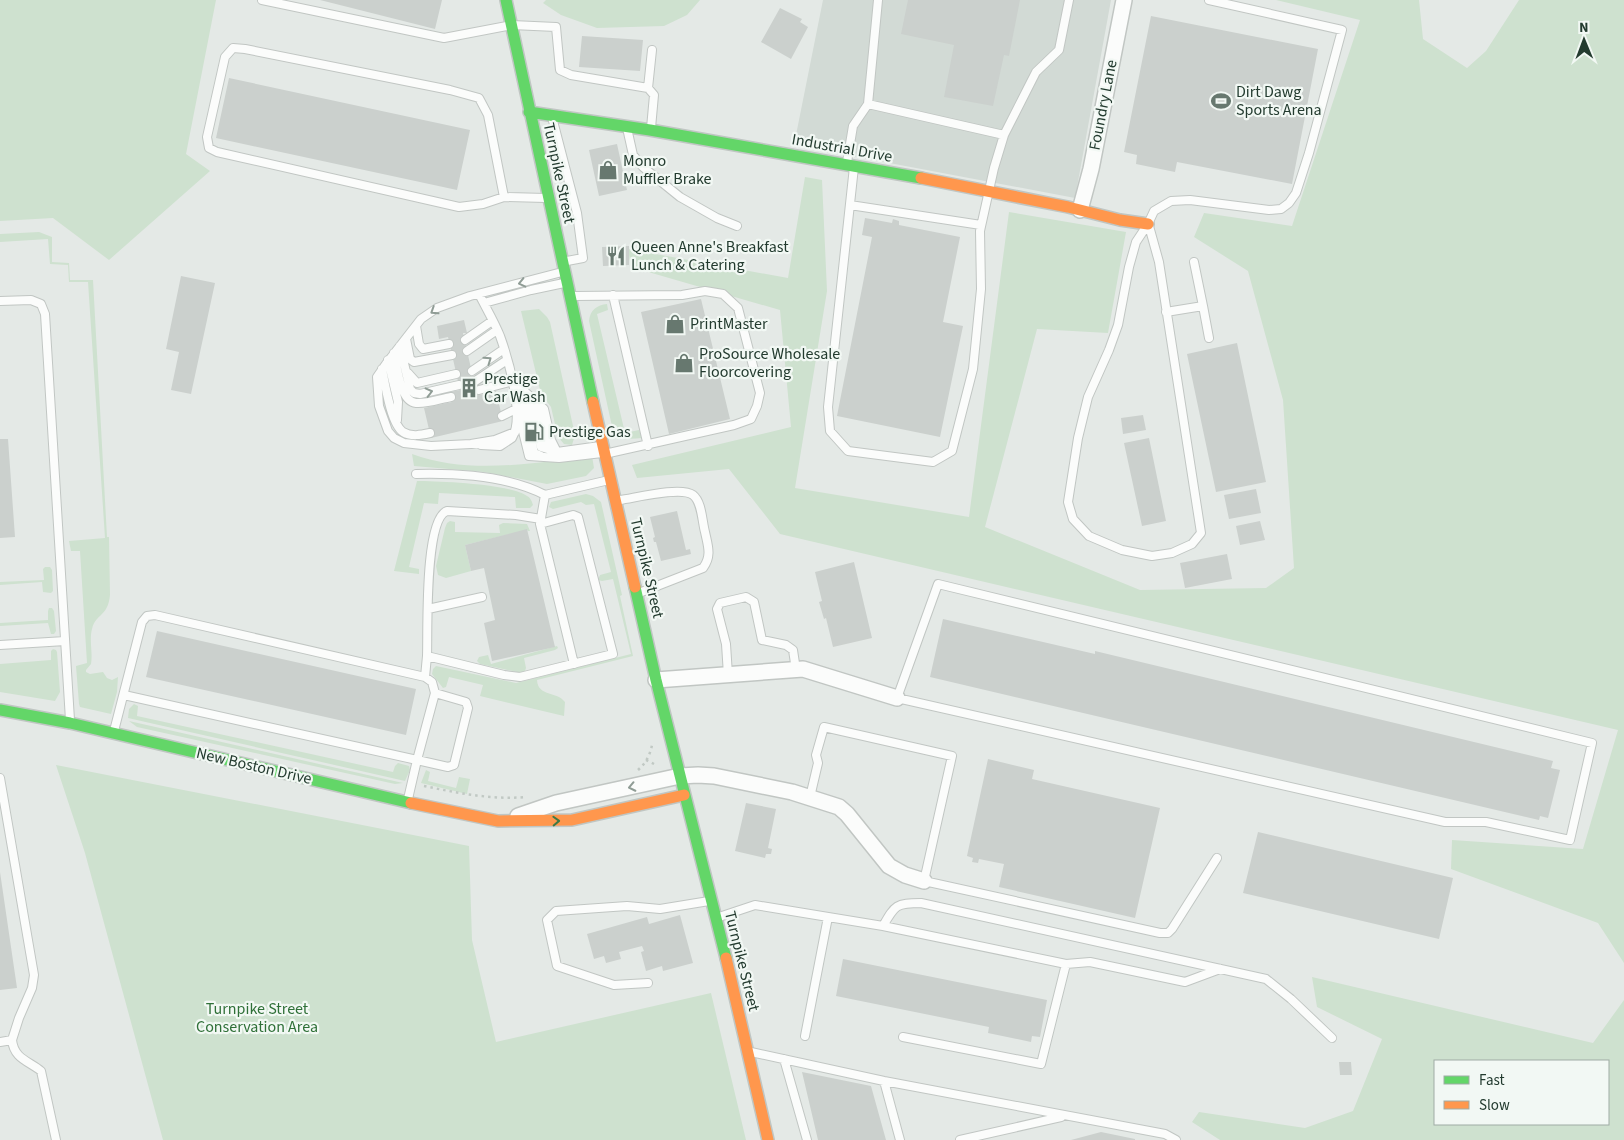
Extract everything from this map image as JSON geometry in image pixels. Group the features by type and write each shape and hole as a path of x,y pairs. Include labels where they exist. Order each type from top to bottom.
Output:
{"street":[{"name":"Turnpike Street","path":"506,0 569,296 636,594 684,796 729,968 746,1051 768,1140"},
{"name":"Foundry Lane","path":"1080,210 1091,169 1124,0"},
{"name":"Industrial Drive","path":"529,112 650,130 850,166 1148,224"},
{"path":"656,680 803,669 898,698"},
{"name":"New Boston Drive","path":"0,710 70,723 484,818 533,822 572,820 684,796"},
{"name":"New Boston Drive","path":"508,820 556,803 680,776 698,774 714,776 810,797 839,807 889,866 905,875 924,881"}],"lane":[{"path":"262,0 444,38 512,25 556,27 560,70 571,75 648,88 654,95 650,130"},
{"path":"878,0 868,104 853,126 850,205 828,407 830,431 848,451 933,462 952,451 973,369 981,289 981,225 994,168 1004,135 1036,72 1059,50 1069,0"},
{"path":"1148,224 1159,262 1201,533 1192,544 1172,553 1152,556 1122,550 1089,536 1073,518 1068,502 1078,438 1088,397 1109,350 1118,324 1136,242 1154,211 1171,201 1190,200 1269,210 1281,209 1289,203 1296,193 1309,153 1342,30 1209,0"},
{"path":"504,197 488,115 479,98 450,90 245,49 233,48 225,57 207,137 209,148 217,152 460,207 484,204 504,197 548,198"},
{"path":"648,88 652,50"},
{"path":"868,104 1004,135"},
{"path":"484,303 531,290 564,272 583,258 575,205 552,114"},
{"path":"626,126 633,155 642,167 680,197 717,218 737,226"},
{"path":"850,205 981,225"},
{"path":"1194,262 1208,338"},
{"path":"513,381 516,409 514,436 500,446 471,444 416,446 404,443 394,438 388,431 379,406 377,380 388,360 422,319 440,306 564,272"},
{"path":"480,294 504,349 536,455 558,455 648,446 751,419 760,393 738,308 723,294 706,291 682,295 569,296"},
{"path":"613,295 648,446"},
{"path":"0,301 35,300 41,304 45,314 70,723"},
{"path":"1166,312 1203,306"},
{"path":"465,340 492,321"},
{"path":"416,326 419,344 423,348 449,344"},
{"path":"467,351 497,330"},
{"path":"406,339 410,358 414,362 452,355"},
{"path":"400,346 410,390 414,393 420,394 459,384"},
{"path":"472,371 504,349"},
{"path":"394,353 403,392 408,400 417,404 451,397"},
{"path":"388,360 398,402 397,424"},
{"path":"474,382 507,360"},
{"path":"382,370 394,419 401,431 417,435 430,433"},
{"path":"405,370 417,382 456,374"},
{"path":"513,381 544,410 552,442 558,455"},
{"path":"513,381 532,414 540,447 558,455"},
{"path":"479,390 513,381"},
{"path":"502,416 516,409"},
{"path":"416,474 482,477 520,484 546,495 610,479"},
{"path":"616,501 680,491 693,495 698,504 708,548 709,560 703,568 636,594"},
{"path":"546,495 540,522 574,664"},
{"path":"425,677 429,563 435,527 444,512 516,515 540,522 573,516 578,517 613,654 516,677 427,656"},
{"path":"938,584 1592,743 1570,840 1486,822 1445,822 898,698 938,584"},
{"path":"428,610 482,597"},
{"path":"728,675 726,644 717,609 720,603 746,597 754,602 762,640 786,645 793,650 796,670"},
{"path":"113,733 142,622 150,615 425,677 432,682 435,693 408,802"},
{"path":"0,645 65,641"},
{"path":"124,695 451,767 454,765 468,705 462,701 435,693"},
{"path":"810,797 818,763 816,755 824,727 952,756 924,881 1160,933 1168,933 1217,858"},
{"path":"0,778 34,974 32,988 12,1040 16,1054 41,1071 56,1140"},
{"path":"648,983 614,985 557,966 547,920 556,911 628,906 660,909 711,901"},
{"path":"883,926 892,910 903,903 921,903 1266,979 1291,998 1332,1038"},
{"path":"715,918 756,905 883,926 1066,964 1090,962 1185,982 1220,969"},
{"path":"805,1036 828,917"},
{"path":"903,1037 1041,1064 1066,964"},
{"path":"0,1042 12,1040"},
{"path":"746,1051 884,1081 1164,1134 1176,1140"},
{"path":"784,1059 807,1140"},
{"path":"884,1081 900,1140"},
{"path":"960,1140 1065,1116"}],"path":[{"path":"634,772 643,766 652,743"},
{"path":"646,760 654,764"},
{"path":"424,786 475,797 507,798 532,796"}],"shaded area":[{"path":"823,0 1111,0 1075,198 794,145"}],"green space":[{"path":"0,0 216,0 186,154 210,171 109,260 53,218 0,221"},
{"path":"546,0 700,0 687,15 664,26 597,28 561,15 543,3"},
{"path":"1276,0 1419,0 1423,39 1467,68 1486,51 1519,0 1624,0 1624,963 1598,923 1451,869 1452,840 1583,849 1618,730 780,534 729,469 637,478 632,465 791,427 780,310 631,267 628,249 788,278 805,177 822,180 827,291 795,488 969,517 1009,212 1126,232 1108,333 1037,329 985,527 1140,590 1266,588 1294,568 1283,400 1248,271 1194,237 1204,213 1292,226 1360,20"},
{"path":"39,232 52,237 52,262 69,263 70,280 93,280 107,537 109,537 110,595 107,607 96,620 92,629 91,664 86,672 90,674 103,672 107,678 112,680 118,677 117,692 111,714 80,707 79,704 76,666 87,663 80,551 71,551 69,541 105,538 88,282 69,282 68,265 50,264 48,239 0,242 0,234"},
{"path":"607,304 608,310 597,314 625,433 639,430 642,438 623,438 613,431 589,321 595,309"},
{"path":"539,309 550,322 575,435 572,445 564,444 558,437 551,407 541,394 521,311"},
{"path":"412,454 433,460 478,466 524,464 592,456 594,468 586,476 547,484 484,472 414,466"},
{"path":"417,481 474,484 506,489 527,496 533,505 530,508 516,508 515,497 439,493 438,504 424,503 409,567 419,569 419,574 394,571"},
{"path":"586,494 593,496 601,502 622,595 620,596 633,656 537,680 538,685 544,692 557,696 565,702 564,716 480,696 483,685 449,677 446,687 443,688 432,674 436,666 516,683 631,654 613,579 598,580 600,575 611,572 594,504 586,505 581,502 553,509 549,507 551,502"},
{"path":"450,521 455,522 455,532 500,533 499,525 503,523 527,524 530,531 527,530 465,545 471,571 446,578 438,575 436,566 445,528"},
{"path":"50,567 52,570 53,591 51,593 43,592 42,582 0,585 0,582 44,580 43,569"},
{"path":"49,608 52,608 54,611 56,631 54,634 51,634 48,623 0,626 0,623 48,620"},
{"path":"557,646 558,648 555,650 524,658 526,668 522,673 480,664 477,661 479,657 488,655 491,664"},
{"path":"53,649 57,652 60,692 55,701 0,692 0,664 51,660 51,651"},
{"path":"134,704 138,706 137,716 393,772 398,763 409,766 410,770 405,781 128,718 129,709"},
{"path":"129,721 403,783 395,784 137,727"},
{"name":"Turnpike Street Conservation Area","path":"56,765 469,846 472,940 496,1042 711,993 746,1140 163,1140 85,853"},
{"path":"426,770 430,772 428,781 456,788 459,777 470,779 467,794 421,783"},
{"path":"1312,977 1593,1043 1624,1000 1624,1140 1220,1140 1192,1122 1199,1112 1305,1128 1353,1111 1382,1039 1317,1007"}],"building":[{"path":"320,0 442,0 435,29"},
{"path":"908,0 1020,0 1009,56 1004,55 993,106 944,97 954,45 901,34"},
{"path":"780,8 802,19 800,22 808,27 791,59 761,42"},
{"name":"Dirt Dawg Sports Arena","path":"1151,16 1318,49 1292,184 1177,162 1175,172 1136,164 1137,155 1124,152"},
{"path":"582,36 643,40 640,71 579,67"},
{"path":"229,78 470,130 457,190 216,138"},
{"name":"Monro Muffler Brake","path":"617,144 627,190 599,196 589,150"},
{"path":"865,218 892,223 893,219 899,221 899,225 960,237 943,322 963,326 940,437 837,416 872,237 862,235"},
{"name":"Queen Anne's Breakfast Lunch & Catering","path":"629,246 629,265 603,266 602,247"},
{"path":"181,276 215,283 191,394 171,390 179,352 166,349"},
{"path":"701,299 730,419 669,434 641,312"},
{"name":"Prestige Car Wash","path":"464,320 467,333 463,333 475,386 478,385 480,395 496,391 503,421 431,438 424,408 452,402 450,392 460,390 448,337 439,339 437,326"},
{"path":"1237,343 1266,482 1216,492 1187,354"},
{"path":"1143,415 1146,430 1123,434 1121,418"},
{"path":"1149,438 1166,521 1142,526 1124,443"},
{"path":"0,439 8,439 15,537 0,538"},
{"path":"1256,489 1261,513 1229,519 1224,495"},
{"path":"677,511 686,550 690,549 691,554 661,561 656,542 654,542 653,538 655,537 650,517"},
{"path":"1260,521 1265,540 1240,545 1236,526"},
{"path":"527,529 555,647 492,661 484,623 495,620 484,568 471,571 465,545"},
{"path":"1227,554 1232,579 1185,588 1180,563"},
{"path":"854,562 872,638 833,647 826,618 824,619 819,602 822,601 815,572"},
{"path":"943,619 1095,654 1095,651 1553,761 1551,768 1560,770 1548,818 1540,816 1539,820 930,677"},
{"path":"157,631 416,689 406,735 146,677"},
{"path":"988,759 1034,770 1032,779 1160,808 1135,918 999,887 1004,864 979,859 978,863 972,862 973,858 967,856"},
{"path":"746,803 776,809 768,848 772,849 771,854 766,854 765,858 735,851"},
{"path":"1258,832 1453,878 1439,939 1243,893"},
{"path":"0,872 17,988 0,990"},
{"path":"680,915 693,963 663,971 662,966 646,971 641,952 644,951 642,946 619,952 621,959 606,963 604,956 594,959 587,934 647,917 649,924"},
{"path":"843,959 1047,1000 1040,1037 1032,1036 1031,1042 988,1033 989,1027 836,996"},
{"path":"1339,1062 1351,1062 1352,1075 1340,1075"},
{"path":"802,1072 871,1086 886,1140 818,1140"},
{"path":"1101,1132 1135,1139 1135,1140 1071,1140"}],"traffic: fast":[{"path":"506,0 593,402"},
{"path":"529,112 650,130 921,178"},
{"path":"635,587 656,680 726,958"},
{"path":"0,710 70,723 411,803"}],"traffic: slow":[{"path":"921,178 1068,207 1120,220 1148,224"},
{"path":"593,402 635,587"},
{"path":"411,803 498,821 572,820 684,795"},
{"path":"726,958 768,1140"}],"place":[{"name":"Dirt Dawg Sports Arena","path":"1221,101"},
{"name":"Monro Muffler Brake","path":"608,170"},
{"name":"Queen Anne's Breakfast Lunch & Catering","path":"616,256"},
{"name":"PrintMaster","path":"675,324"},
{"name":"ProSource Wholesale Floorcovering","path":"684,363"},
{"name":"Prestige Car Wash","path":"469,388"},
{"name":"Prestige Gas","path":"534,432"}]}
